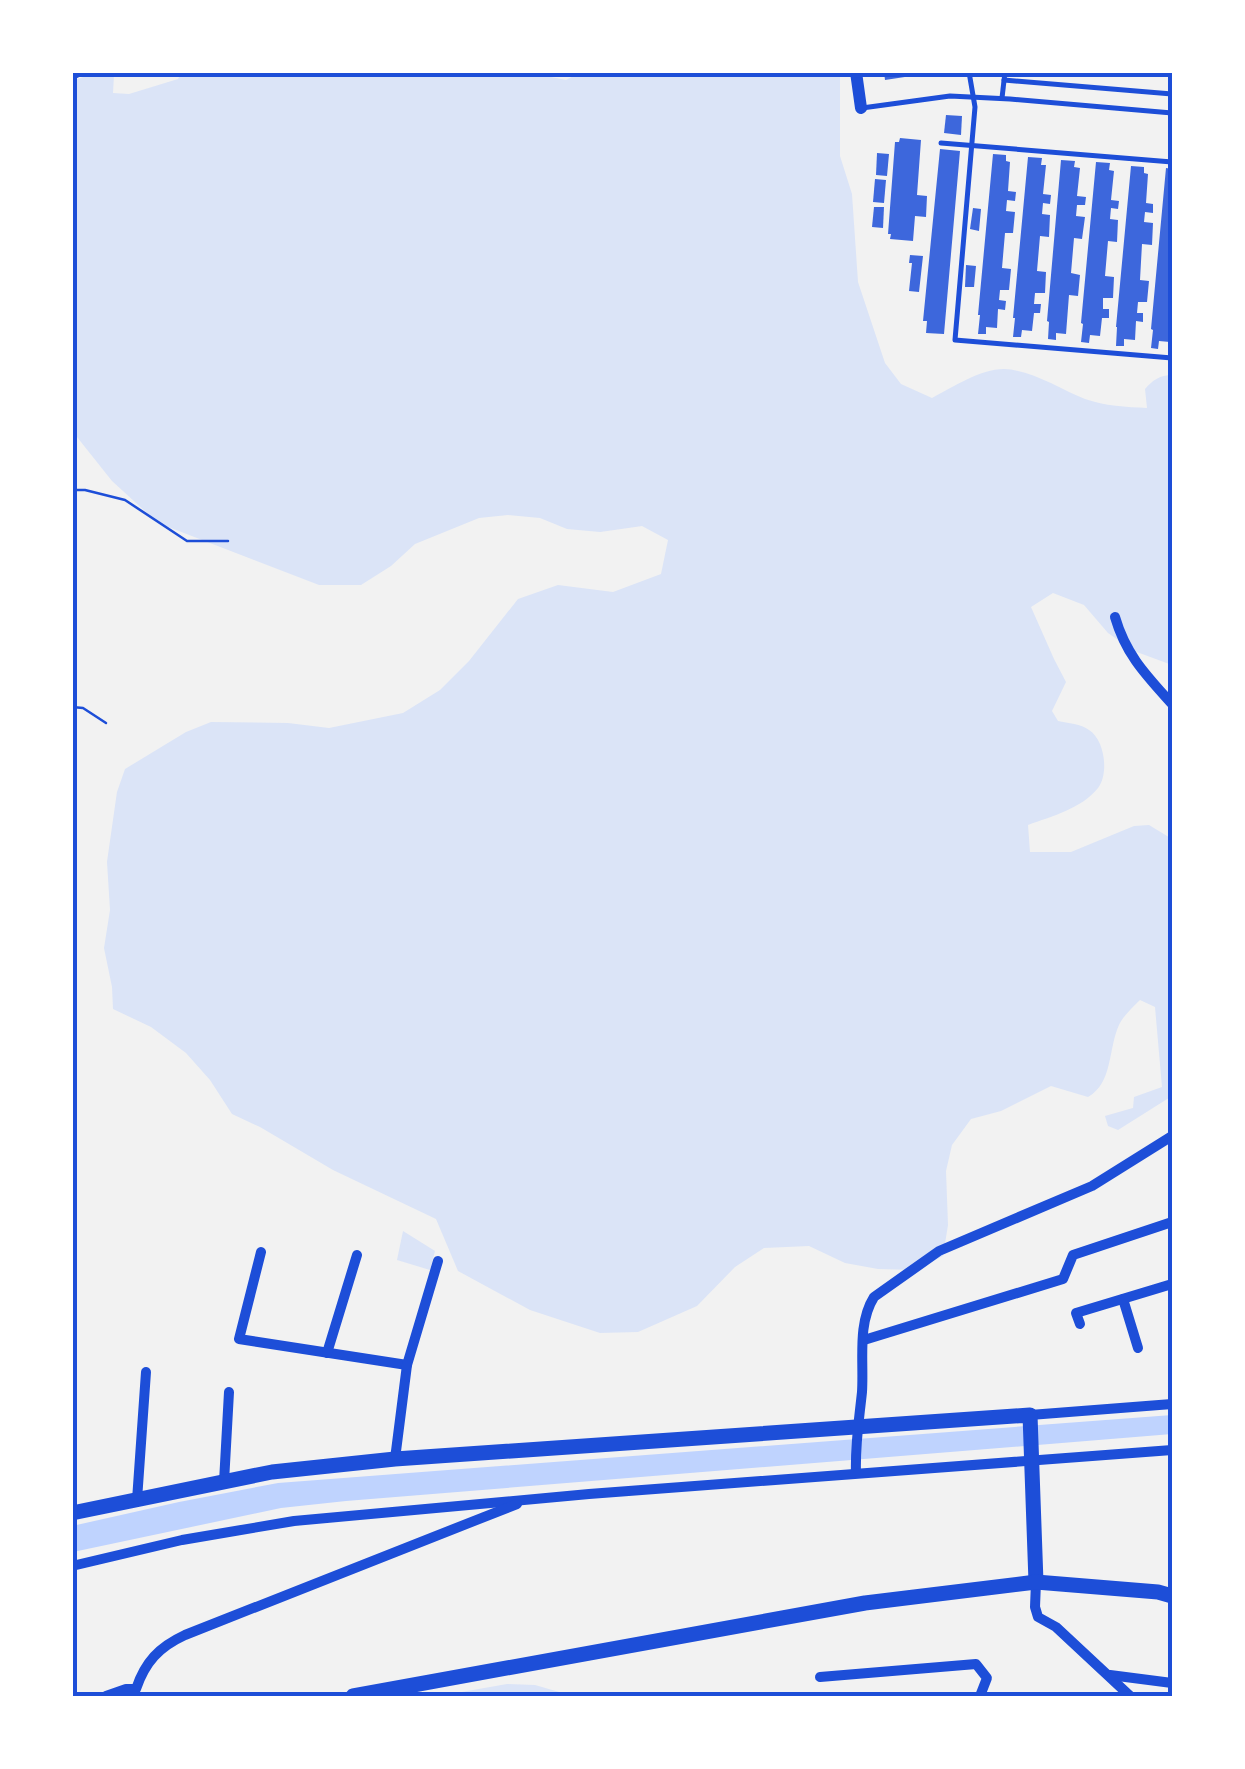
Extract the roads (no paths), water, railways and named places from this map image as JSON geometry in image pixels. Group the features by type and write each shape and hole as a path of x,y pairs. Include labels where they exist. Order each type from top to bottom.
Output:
{"main road":[{"path":"72,1513 272,1472 396,1460 1030,1419 1036,1582"},
{"path":"353,1696 864,1603 1036,1582 1172,1596"}],"street":[{"path":"856,72 861,108"},
{"path":"1115,616 1132,659 1172,704"},
{"path":"856,1473 864,1340 868,1308 874,1297 939,1250 1092,1186 1172,1136"},
{"path":"864,1340 1063,1279 1072,1256 1172,1222"},
{"path":"261,1252 239,1339 407,1365"},
{"path":"327,1352 357,1255"},
{"path":"396,1460 407,1365 438,1261"},
{"path":"1080,1324 1076,1313 1172,1284"},
{"path":"1123,1299 1138,1348"},
{"path":"137,1500 146,1372"},
{"path":"224,1482 229,1392"},
{"path":"1030,1419 1172,1404"},
{"path":"72,1566 182,1540 294,1521 1031,1456 1172,1450"},
{"path":"106,1696 126,1688 136,1689 140,1675 159,1649 184,1635 527,1500"},
{"path":"1036,1582 1034,1607 1038,1617 1056,1627 1130,1696"},
{"path":"820,1677 976,1664 987,1678 980,1696"},
{"path":"1110,1675 1172,1682"}],"lane":[{"path":"969,72 974,98 972,145 955,340 1172,358"},
{"path":"1002,98 1004,76 1172,94"},
{"path":"861,108 950,96 1172,113"},
{"path":"941,142 1172,162"}],"water":[{"path":"1172,1415 1172,1434 346,1501 281,1508 73,1552 72,1526 278,1483"}]}
